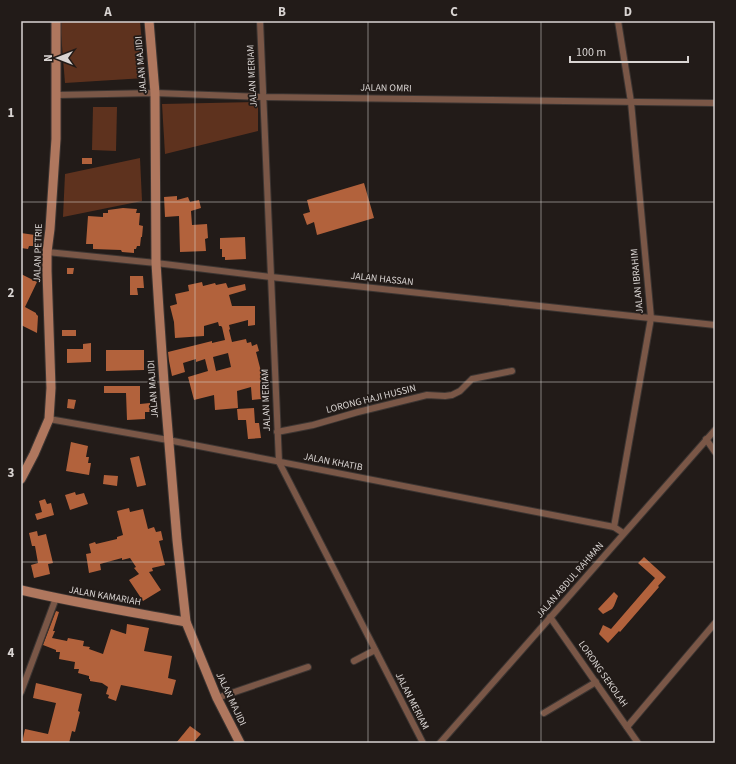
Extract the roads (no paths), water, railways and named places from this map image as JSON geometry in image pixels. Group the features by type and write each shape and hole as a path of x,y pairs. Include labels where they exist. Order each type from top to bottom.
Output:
{"street":[{"name":"JALAN PETRIE","path":"21,479 34,454 49,419 52,388 47,252 56,139 56,21"},
{"name":"JALAN MAJIDI","path":"149,21 155,93 156,263 168,440 186,622 217,698 240,743"},
{"name":"JALAN MERIAM","path":"260,21 279,462 423,743"},
{"name":"JALAN IBRAHIM","path":"614,527 651,318 631,102 618,21"},
{"name":"JALAN OMRI","path":"57,95 155,93 263,97 715,103"},
{"name":"JALAN HASSAN","path":"47,252 715,325"},
{"name":"LORONG HAJI HUSSIN","path":"277,432 313,425 427,395 452,395 460,391 472,379 512,371"},
{"name":"JALAN KHATIB","path":"49,419 168,440 614,527"},
{"name":"JALAN ABDUL RAHMAN","path":"440,743 715,430"},
{"path":"706,439 715,452"},
{"path":"614,527 623,534"},
{"name":"JALAN KAMARIAH","path":"21,590 186,622"},
{"path":"21,692 56,598"},
{"name":"LORONG SEKOLAH","path":"550,617 638,743"},
{"path":"627,727 715,623"},
{"path":"354,661 375,650"},
{"path":"217,698 308,667"},
{"path":"544,713 596,682"}]}
